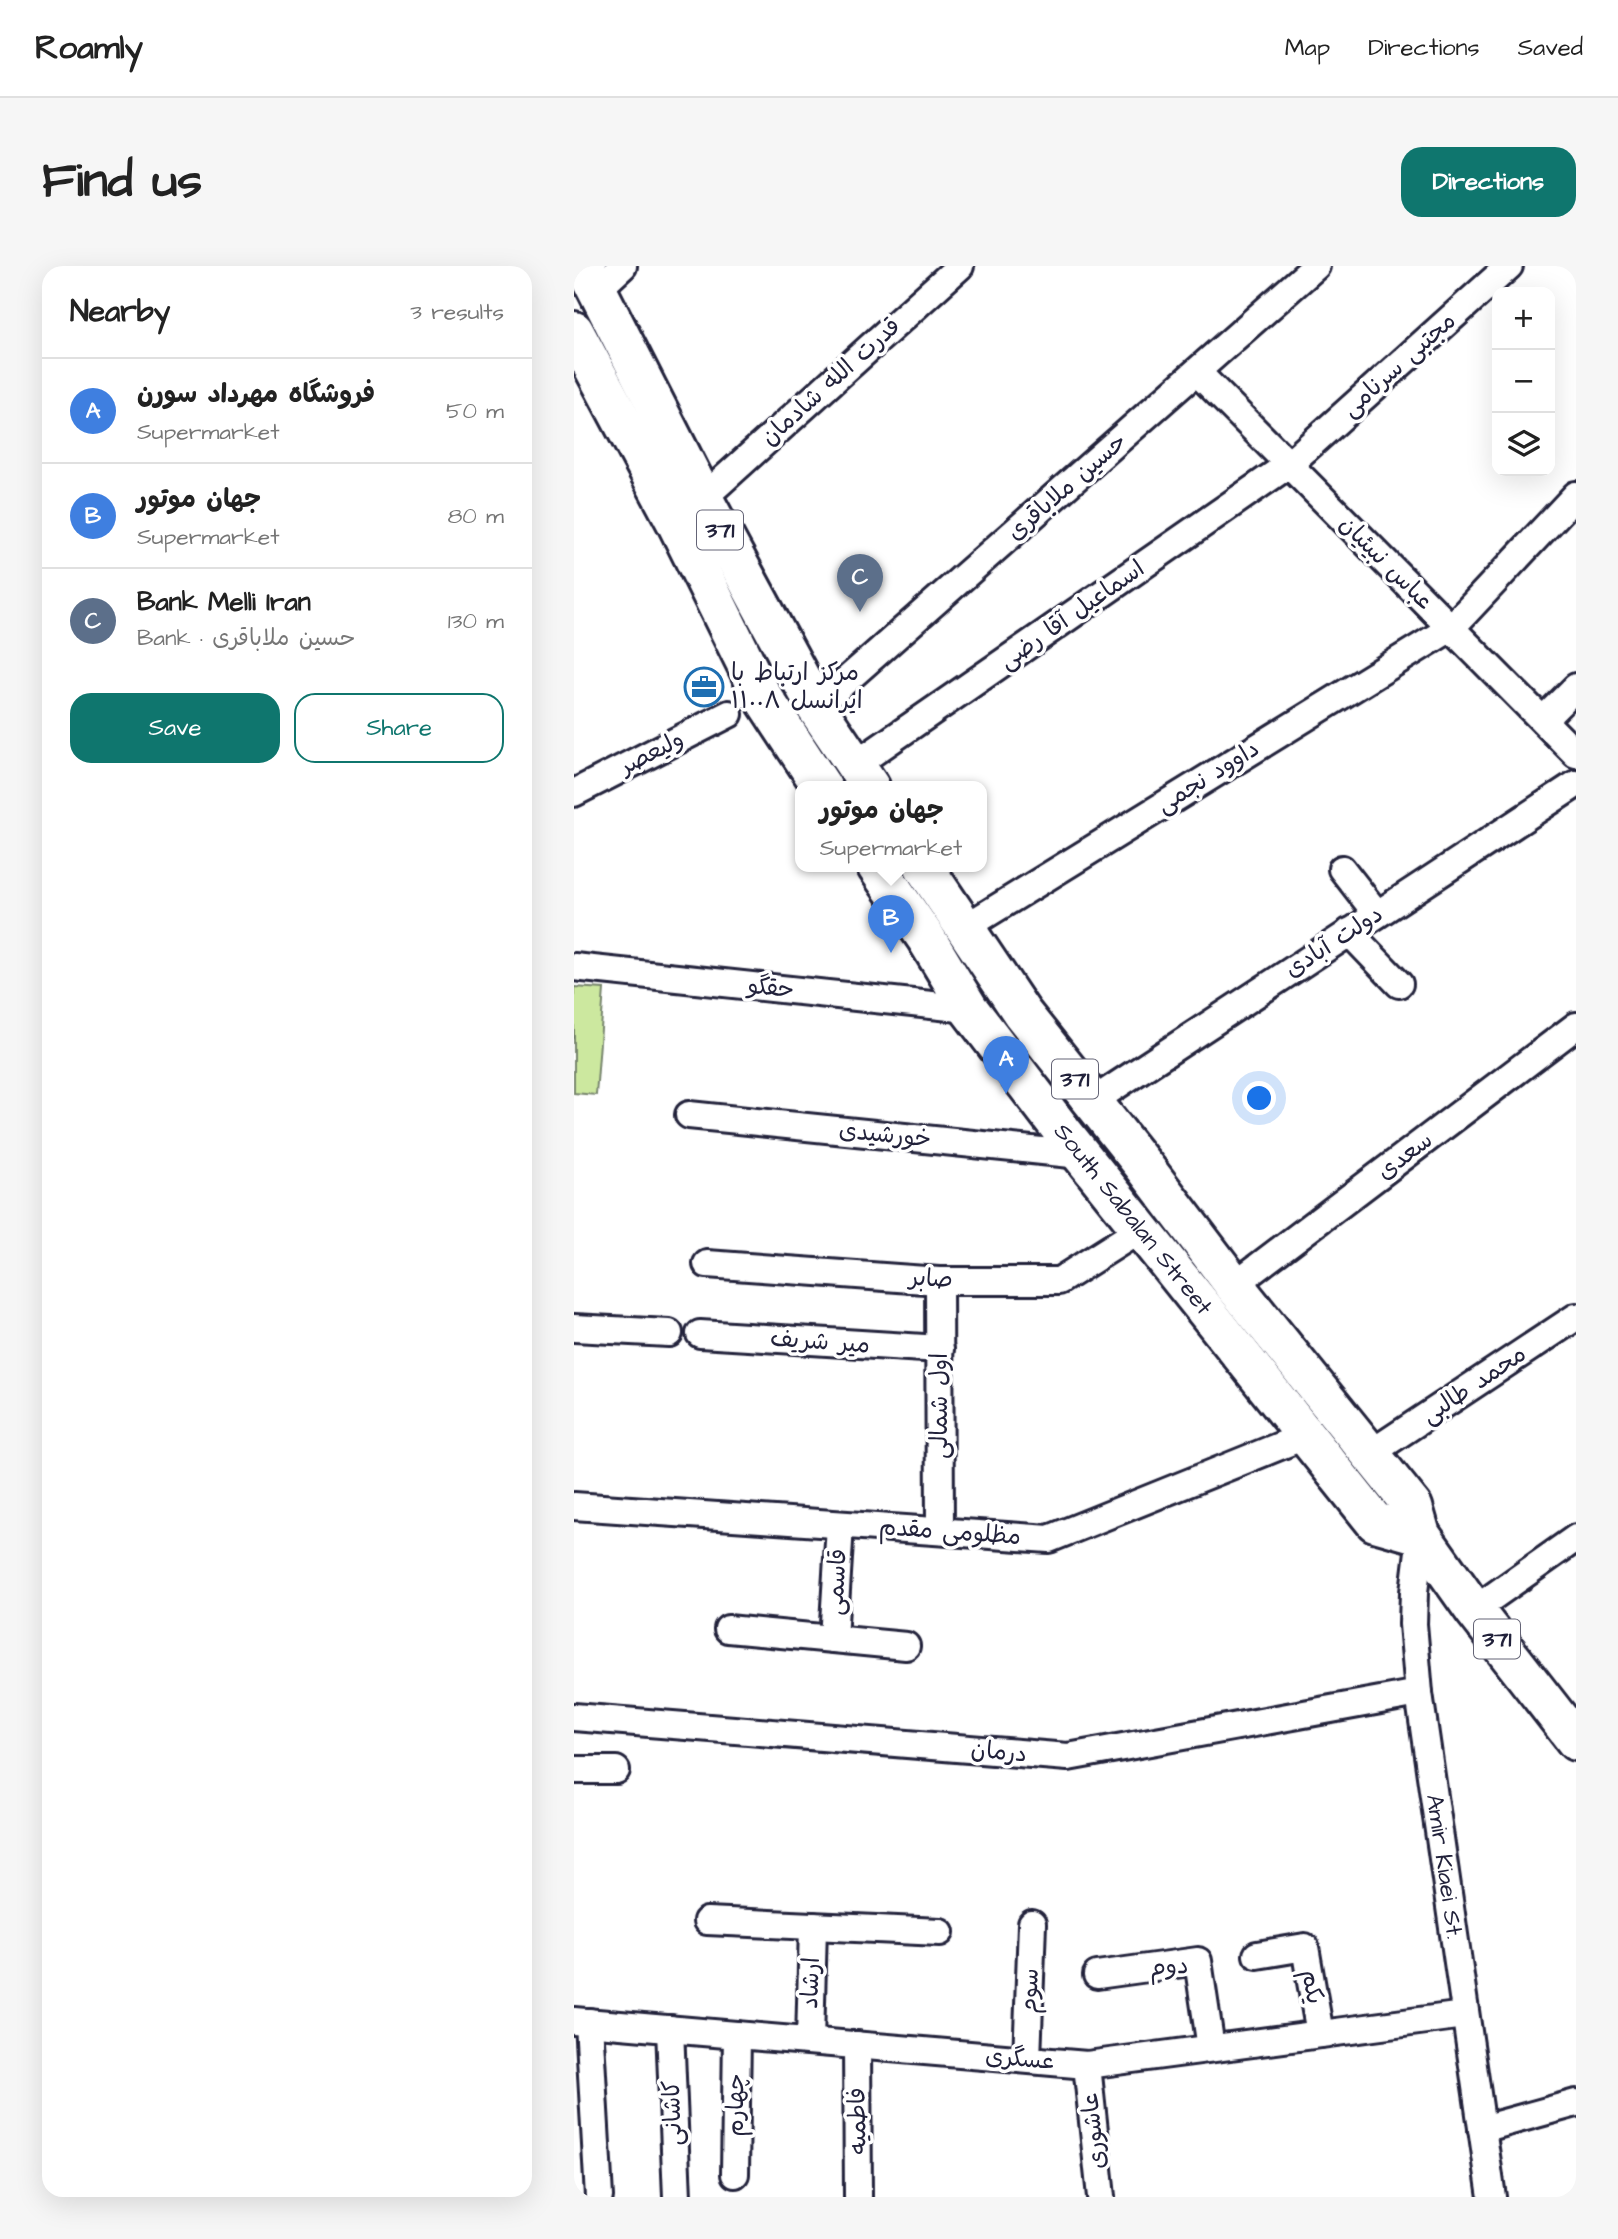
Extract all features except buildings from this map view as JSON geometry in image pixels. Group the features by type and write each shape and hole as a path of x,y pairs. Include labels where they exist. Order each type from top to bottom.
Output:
{"main road":[{"name":"371","path":"595,283 703,498 816,707 862,776"},
{"path":"574,331 677,524 761,694 818,781"},
{"path":"785,733 816,707"},
{"name":"South Sabalan Street","path":"880,872 926,938 969,1009 1081,1155 1141,1229 1218,1295 1371,1453 1413,1507 1421,1535 1474,1610 1576,1741"},
{"name":"South Sabalan Street","path":"927,872 1022,1013 1093,1101 1307,1435 1374,1522 1421,1535"},
{"path":"926,938 962,923"}],"street":[{"name":"قدرت الله شادمان","path":"703,498 960,266"},
{"name":"حسین ملاباقری","path":"816,707 1316,266"},
{"name":"مجتبی سرنامی","path":"1289,465 1509,266"},
{"name":"عباس نبیئیان","path":"1197,372 1576,754"},
{"name":"اسماعیل آقا رضی","path":"862,776 1289,465"},
{"name":"داوود نجمی","path":"962,923 1451,628 1576,495"},
{"path":"1543,720 1576,687"},
{"name":"ولیعصر","path":"574,793 729,714"},
{"name":"دولت آبادی","path":"1093,1101 1576,784"},
{"path":"1342,869 1377,914"},
{"path":"1349,932 1399,984"},
{"name":"حقگو","path":"574,967 969,1009"},
{"name":"سعدی","path":"1218,1295 1576,1026"},
{"name":"خورشیدی","path":"689,1115 1081,1155"},
{"name":"صابر","path":"707,1264 939,1281 1059,1281 1141,1229"},
{"name":"اول شمالی","path":"939,1281 940,1531"},
{"name":"محمد طالبی","path":"1371,1453 1576,1317"},
{"path":"574,1328 669,1333"},
{"name":"میر شریف","path":"700,1334 940,1349"},
{"name":"مظلومی مقدم","path":"574,1506 1049,1539 1307,1435"},
{"name":"قاسمی","path":"833,1639 840,1525"},
{"name":"Amir Kiaei St.","path":"1421,1535 1413,1625 1419,1693 1492,2197"},
{"path":"1474,1610 1576,1538"},
{"path":"728,1629 906,1646"},
{"name":"درمان","path":"574,1717 1068,1757 1419,1693"},
{"path":"574,1717 574,1723"},
{"path":"574,1770 616,1770"},
{"path":"708,1921 940,1932"},
{"name":"سوم","path":"1027,2059 1032,1924"},
{"name":"ارشاد","path":"810,2041 813,1926"},
{"name":"یکم","path":"1257,1955 1305,1947 1320,2034"},
{"name":"دوم","path":"1097,1975 1198,1961 1211,2048"},
{"name":"عسگری","path":"582,2022 1087,2065 1464,2015"},
{"path":"582,2022 599,2197"},
{"name":"کاشانی","path":"670,2029 677,2197"},
{"name":"چهارم","path":"735,2174 737,2035"},
{"name":"فاطمیه","path":"857,2045 858,2197"},
{"name":"عاشوری","path":"1087,2065 1101,2197"},
{"path":"1482,2129 1576,2104"}],"green space":[{"path":"574,987 604,989 596,1095 574,1093"}],"place":[{"name":"Bank Melli Iran","path":"860,612"},
{"name":"مرکز ارتباط با ایرانسل ۱۱۰۰۸","path":"704,687"},
{"name":"جهان موتور","path":"891,953"},
{"name":"فروشگاه مهرداد سورن","path":"1006,1094"}]}
